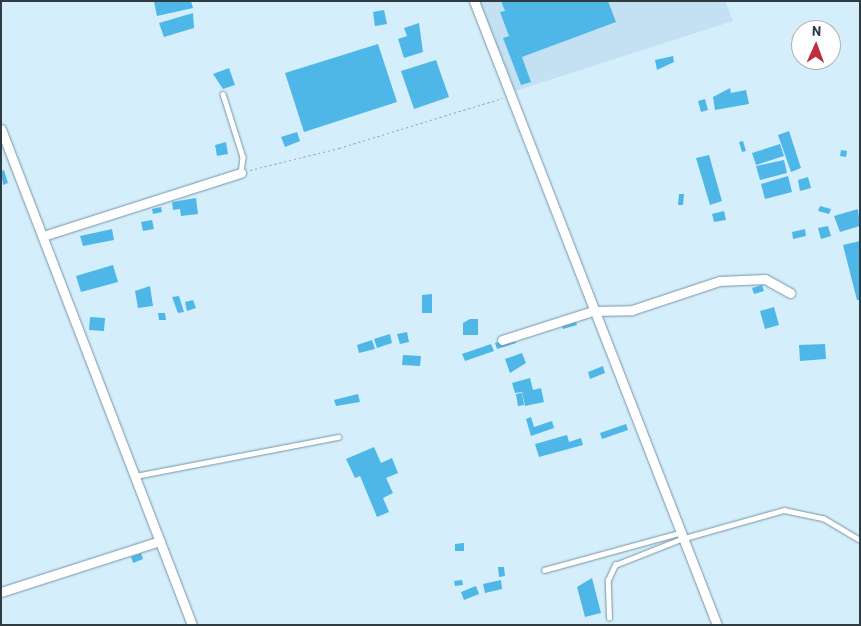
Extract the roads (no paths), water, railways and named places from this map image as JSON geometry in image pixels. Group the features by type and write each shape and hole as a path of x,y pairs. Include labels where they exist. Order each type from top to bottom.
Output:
{"street":[{"path":"474,1 680,536 717,625"},
{"path":"1,128 192,625"},
{"path":"43,236 241,172"},
{"path":"502,340 593,312 632,310 706,283 735,279 772,281 790,294"},
{"path":"1,592 160,541"}],"lane":[{"path":"223,94 243,157 241,172"},
{"path":"135,476 338,437"},
{"path":"544,570 784,510 823,518 860,540"},
{"path":"610,618 608,580 615,565 680,536"}]}
